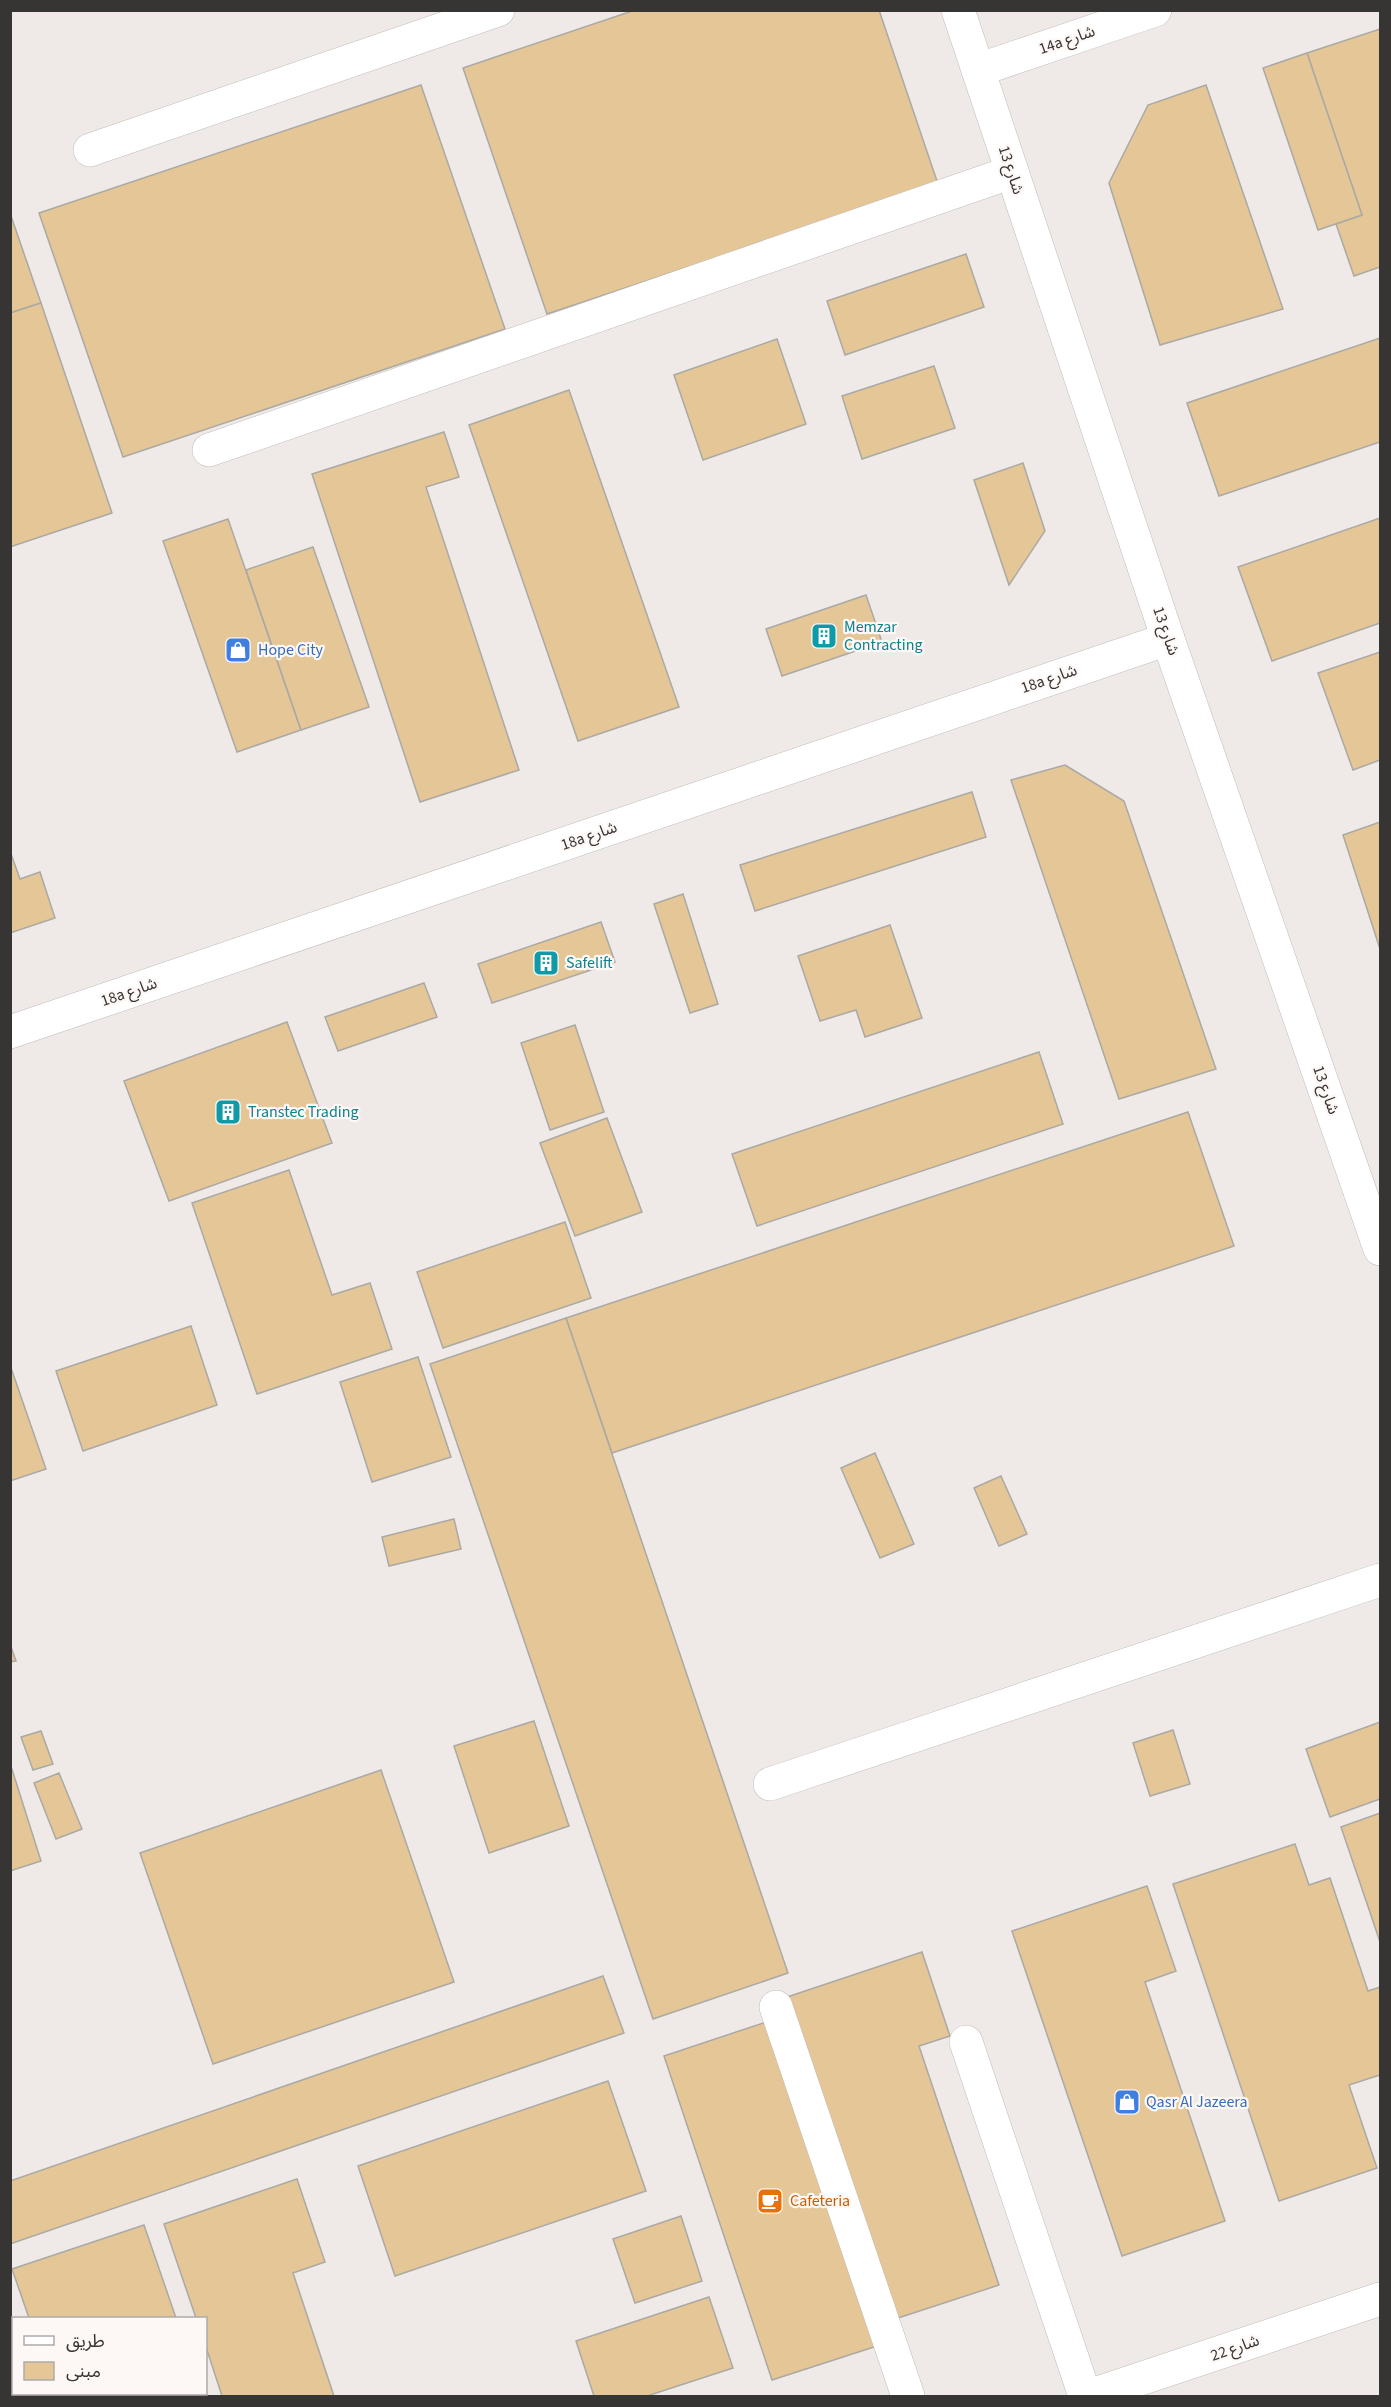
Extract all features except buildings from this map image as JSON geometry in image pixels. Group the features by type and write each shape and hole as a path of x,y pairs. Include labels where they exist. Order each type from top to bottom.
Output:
{"street":[{"path":"90,150 498,10"},
{"name":"شارع 13","path":"958,10 1168,639 1369,1176 1380,1249"},
{"name":"14a شارع","path":"978,70 1155,10"},
{"path":"208,450 1012,172"},
{"name":"18a شارع","path":"10,1032 1168,639"},
{"path":"770,1784 1380,1580"},
{"path":"776,2007 908,2397"},
{"path":"966,2042 1085,2397"},
{"name":"شارع 22","path":"1089,2397 1380,2299"}],"place":[{"name":"Memzar Contracting","path":"824,636"},
{"name":"Hope City","path":"238,650"},
{"name":"Safelift","path":"546,963"},
{"name":"Transtec Trading","path":"228,1112"},
{"name":"Qasr Al Jazeera","path":"1127,2102"},
{"name":"Cafeteria","path":"770,2201"}]}
